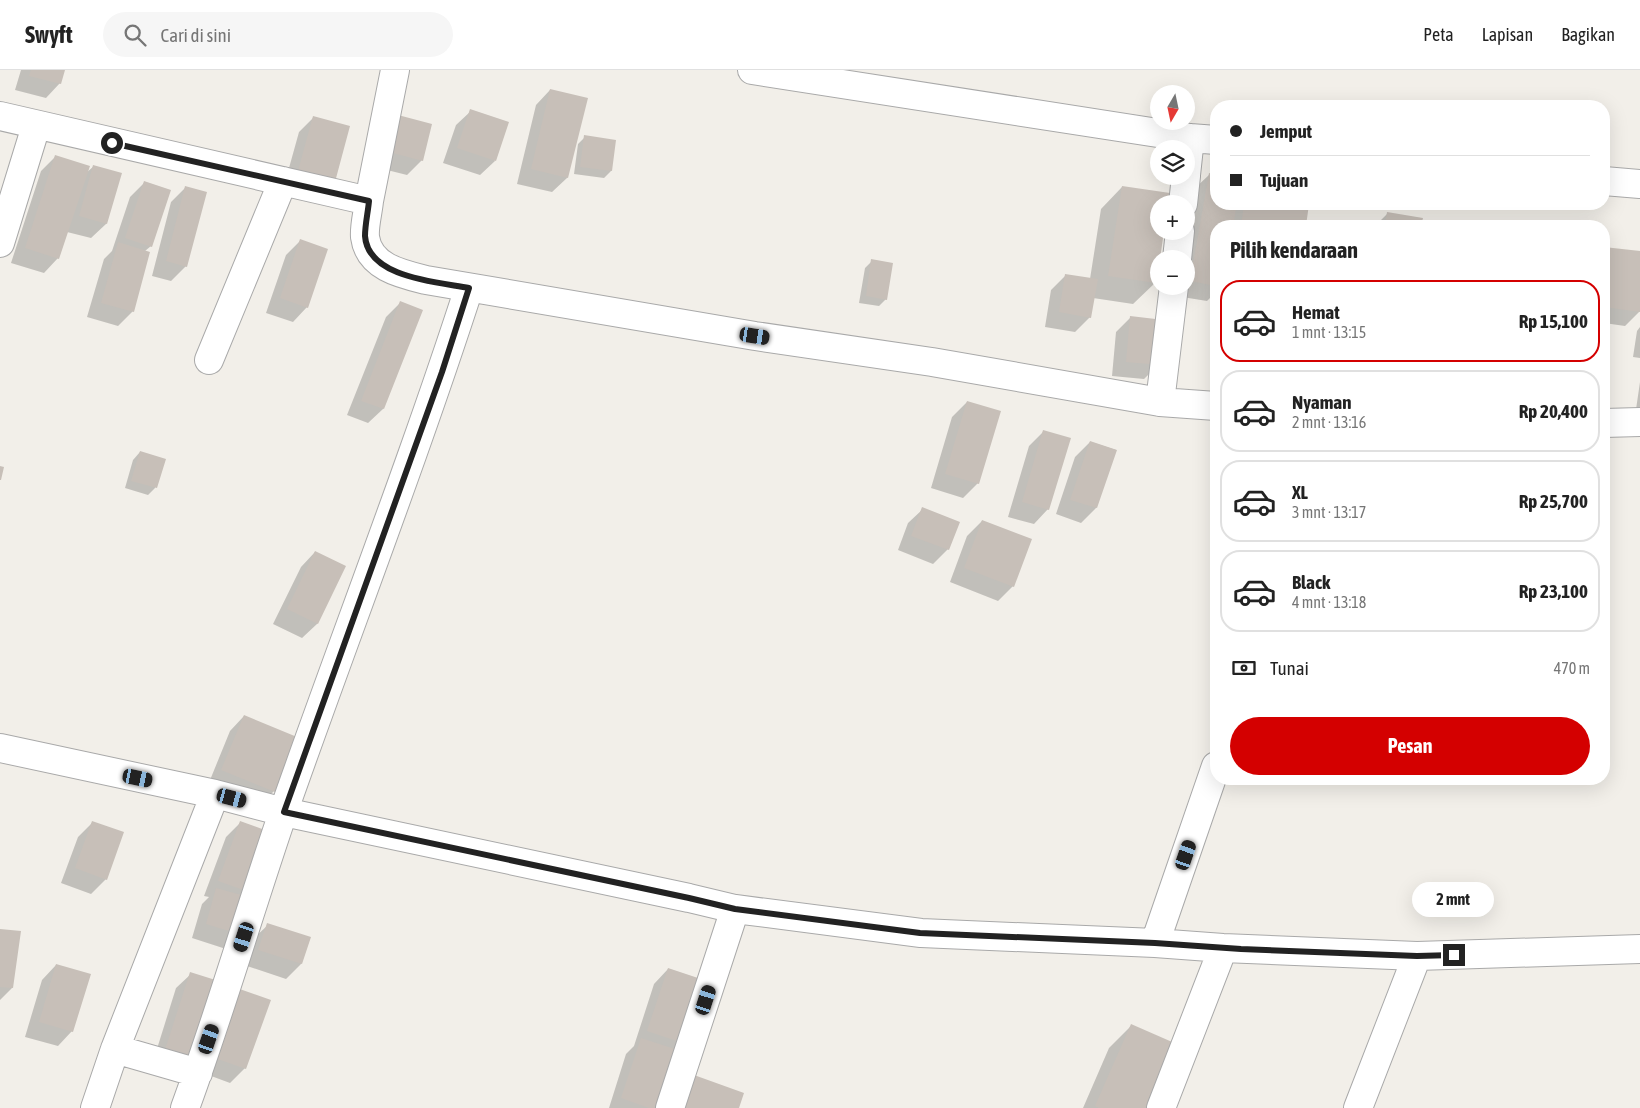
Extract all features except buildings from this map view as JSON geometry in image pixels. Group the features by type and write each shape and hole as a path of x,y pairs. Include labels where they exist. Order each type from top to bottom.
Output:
{"street":[{"path":"395,70 369,201 365,237 372,257 395,272 469,288 755,336 932,362 1160,402 1210,406"},
{"path":"752,70 1203,139 1195,156"},
{"path":"0,116 36,126 369,201"},
{"path":"0,243 36,126"},
{"path":"209,360 283,181"},
{"path":"1610,182 1640,184"},
{"path":"185,1108 284,812 442,372 469,288"},
{"path":"1160,402 1173,295"},
{"path":"1610,423 1640,422"},
{"path":"0,748 215,794 284,812 735,909 920,933 1417,956 1640,949"},
{"path":"1155,943 1210,783"},
{"path":"95,1108 115,1049 215,794"},
{"path":"670,1108 735,909"},
{"path":"1161,1108 1223,948"},
{"path":"1358,1108 1417,956"},
{"path":"115,1049 198,1073"}],"route":[{"path":"112,143 369,201 365,237 372,257 395,272 469,288 442,372 284,812 735,909 920,933 1155,943 1241,949 1417,956 1454,955"}]}
